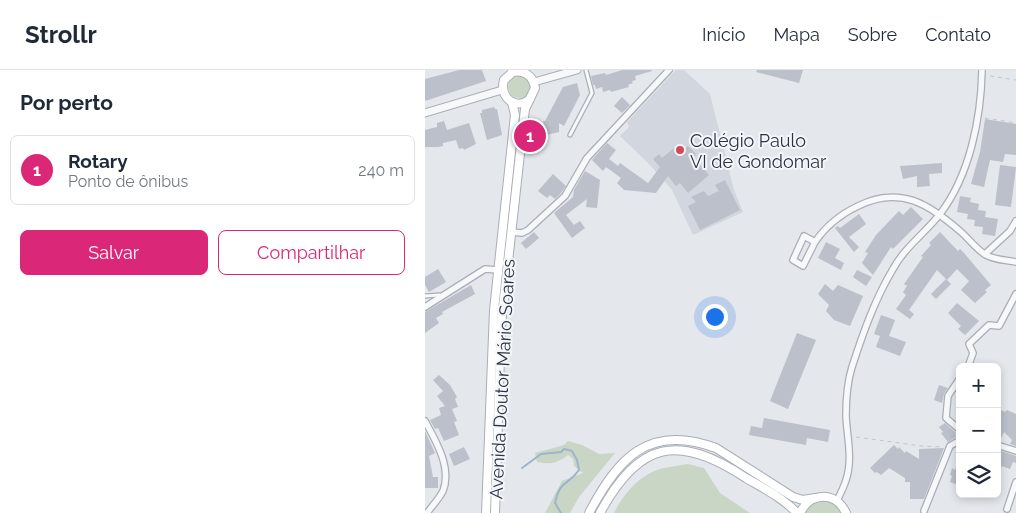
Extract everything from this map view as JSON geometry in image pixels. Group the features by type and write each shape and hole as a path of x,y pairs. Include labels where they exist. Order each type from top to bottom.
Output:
{"main road":[{"path":"513,71 523,71 531,77 534,93 531,97 522,103 508,100 502,90 504,80 513,71"},
{"name":"Avenida Doutor Mário Soares","path":"495,513 501,325 525,109 531,97"},
{"name":"Avenida Doutor Mário Soares","path":"486,513 491,346 515,115 512,102"},
{"path":"589,513 607,481 620,464 637,451 671,440 693,441 716,448 793,497 803,500 826,497 837,501 846,513"},
{"path":"600,513 618,482 634,466 652,455 666,451 681,450 705,455 725,464 786,503 798,513 815,498"}],"street":[{"path":"531,77 577,70"},
{"path":"511,232 522,233 557,205 565,196 587,158 669,70"},
{"path":"837,501 846,480 848,469 847,387 868,319 897,262 939,215 959,180 970,149 977,116 981,72"},
{"path":"425,113 502,90"},
{"path":"815,242 804,236 793,260 803,266 822,231 851,209 882,196 901,197 914,200 939,215 985,254 1016,262"},
{"path":"985,254 1010,231 1016,221"},
{"path":"425,307 485,269 498,270"},
{"path":"969,363 973,353 969,344 989,325 999,326 1016,294"},
{"path":"956,384 948,396 946,418 956,427"},
{"path":"425,421 442,458 445,482 440,496 427,513"},
{"path":"924,511 950,446 956,442"},
{"path":"1001,446 1016,451"},
{"path":"1007,509 1016,482"}],"lane":[{"path":"570,135 592,93 586,70"},
{"path":"425,296 443,295"}],"path":[{"path":"981,72 1016,80"},
{"path":"977,116 1016,124"},
{"path":"848,436 949,449"}],"shaded area":[{"name":"Colégio Paulo VI de Gondomar","path":"676,70 684,70 710,94 734,190 743,212 693,235 672,190 620,136 629,127 627,122"}],"green space":[{"path":"519,76 527,79 530,87 527,95 519,98 511,95 508,87 511,79"},
{"path":"568,441 582,445 599,454 615,453 579,497 570,513 545,513 562,481 583,473 574,466 573,459 568,455 557,462 546,463 537,462 535,453 564,445"},
{"path":"688,464 704,468 720,493 750,513 614,513 627,493 645,476 660,469"},
{"path":"818,501 831,503 841,513 805,513 812,504"}],"building":[{"path":"459,70 482,70 486,81 425,101 425,79"},
{"path":"622,70 652,71 635,76 636,80 628,85 629,87 611,92 610,90 603,92 602,87 596,89 595,85 593,85 591,76 605,73 606,75"},
{"path":"757,70 803,70 799,83 756,72"},
{"path":"577,83 580,95 564,126 559,123 559,132 546,135 543,121 545,121 563,87"},
{"path":"622,97 630,105 622,113 614,106"},
{"path":"494,107 497,109 502,135 487,140 480,113 482,113 482,110"},
{"path":"985,119 1016,124 1016,155 1005,154 1003,162 990,160 984,187 971,184 980,152"},
{"path":"444,121 447,130 469,123 476,144 464,150 463,148 459,149 456,140 443,143 443,146 425,147 425,130 437,127 437,123"},
{"path":"607,143 616,150 609,159 618,166 620,163 648,183 660,167 653,159 659,154 662,158 679,144 684,149 688,146 696,154 693,157 709,175 688,193 680,183 676,186 668,176 656,193 624,190 617,183 621,178 606,167 603,171 592,160"},
{"path":"942,163 942,173 929,174 930,186 917,187 917,176 903,179 900,166"},
{"path":"1000,165 1016,167 1011,207 995,205"},
{"path":"585,171 600,180 597,208 586,207 587,199 566,215 574,225 580,221 585,228 572,238 554,213 573,197 574,190"},
{"path":"553,174 566,186 555,199 550,195 547,198 538,191"},
{"path":"725,180 740,210 700,230 688,206 696,202 691,197 704,191 708,196 719,191 715,185"},
{"path":"960,196 971,198 970,202 979,204 978,210 986,211 985,217 998,219 995,236 982,234 983,227 974,226 975,220 967,219 968,214 957,212"},
{"path":"911,207 923,219 893,249 891,247 873,275 862,263 868,253 865,252 876,235 899,211 903,215"},
{"path":"859,214 866,224 849,237 859,247 854,252 835,228 838,226 840,228"},
{"path":"534,232 539,238 526,249 521,243"},
{"path":"940,232 958,251 960,249 964,253 991,285 985,290 987,292 975,303 961,290 969,281 957,269 947,280 937,270 909,310 914,314 910,319 896,309 906,295 903,292 907,286 904,284 923,257 921,256 931,245 929,243"},
{"path":"826,242 840,249 835,258 844,263 841,270 818,258"},
{"path":"438,269 446,282 429,292 425,285 425,277"},
{"path":"857,270 872,277 866,286 853,277"},
{"path":"946,279 951,284 936,299 931,294"},
{"path":"825,284 833,291 838,285 863,296 850,326 834,320 826,311 829,305 818,294"},
{"path":"471,285 475,294 442,312 443,314 436,318 439,323 425,333 425,312"},
{"path":"957,303 979,321 965,335 958,329 961,326 948,313"},
{"path":"881,315 895,320 889,336 906,342 900,356 876,347 880,336 874,334"},
{"path":"797,333 816,340 788,409 770,401"},
{"path":"439,375 450,385 457,397 455,399 458,407 452,409 457,421 454,422 459,435 444,441 438,428 435,429 430,420 441,415 439,408 445,406 437,396 443,391 433,380"},
{"path":"939,385 948,388 942,403 934,400"},
{"path":"1001,410 1005,412 1007,410 1016,414 1016,446 1010,444 1012,440 1004,432 1001,439"},
{"path":"764,418 830,430 828,442 807,438 806,445 749,435 751,426 762,428"},
{"path":"945,423 956,433 956,437 948,442 939,427"},
{"path":"425,431 435,453 429,456 433,477 438,477 438,488 425,488"},
{"path":"894,445 905,453 906,451 919,459 919,449 944,448 924,499 910,499 910,482 905,482 905,478 889,468 881,475 877,472 875,473 870,468"},
{"path":"464,447 470,459 454,466 449,454"},
{"path":"1001,451 1016,456 1016,463 1013,462 1010,469 1002,466 1001,468"},
{"path":"956,467 956,484 950,482 952,468 955,470"}],"waterway":[{"path":"522,468 541,454 561,452 564,449 572,451 577,460 579,470 559,490 555,503 561,513"}],"place":[{"name":"Rotary","path":"530,136"},
{"name":"Colégio Paulo VI de Gondomar","path":"680,150"}]}
